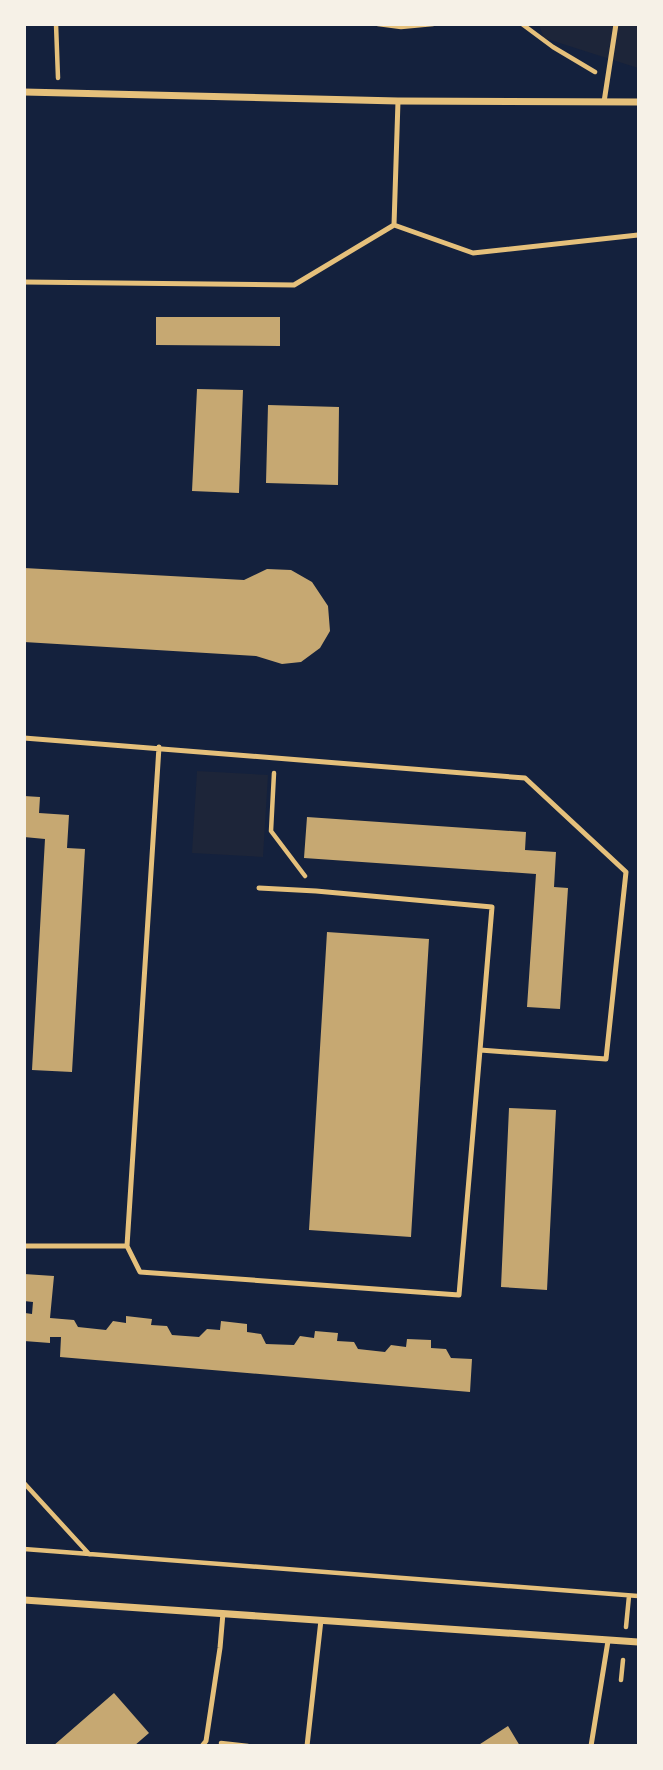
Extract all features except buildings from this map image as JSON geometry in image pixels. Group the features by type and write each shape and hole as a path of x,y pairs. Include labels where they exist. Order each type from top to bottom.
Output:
{"street":[{"path":"24,92 398,101 639,102"},
{"path":"24,1600 639,1642"}],"lane":[{"path":"604,102 616,24"},
{"path":"394,225 398,101"},
{"path":"394,225 473,253 639,235"},
{"path":"24,282 293,285 394,225"},
{"path":"24,738 525,778 626,872 606,1059 480,1050"},
{"path":"159,747 127,1246 140,1272 459,1295 492,907 259,888"},
{"path":"24,1246 127,1246"},
{"path":"204,1743 223,1614"},
{"path":"307,1745 321,1620"},
{"path":"592,1745 608,1640"}],"path":[{"path":"56,24 59,93"},
{"path":"378,24 401,27 433,24"},
{"path":"522,24 586,68 608,78"},
{"path":"274,757 271,831 316,891"},
{"path":"24,1483 90,1554"},
{"path":"24,1549 639,1596"},
{"path":"204,1743 248,1745"}],"shaded area":[{"path":"539,25 638,25 638,68 544,38"},
{"path":"197,771 268,775 263,857 192,853"}]}
